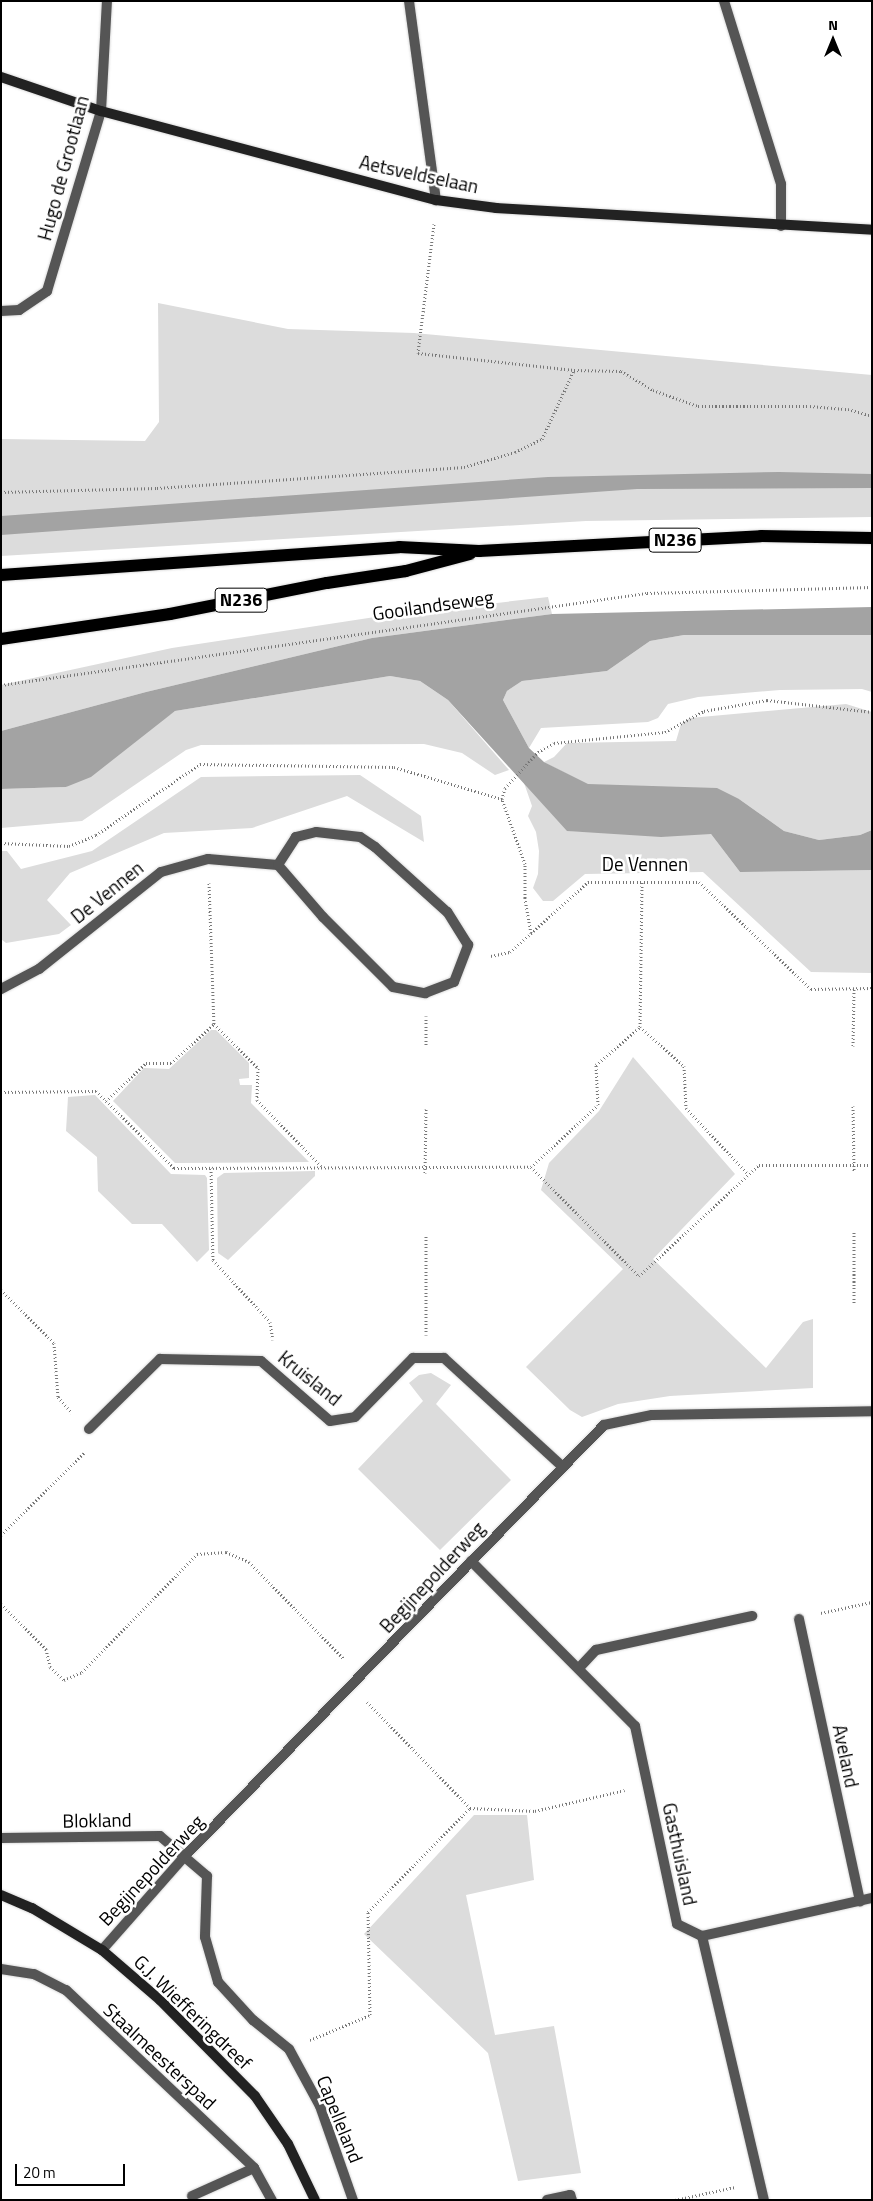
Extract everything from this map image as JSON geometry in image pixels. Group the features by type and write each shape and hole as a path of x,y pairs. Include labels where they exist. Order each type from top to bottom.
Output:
{"main road":[{"name":"Gooilandseweg","path":"1,575 399,547 479,551 761,536 872,538"},
{"name":"Gooilandseweg","path":"1,639 170,614 327,583 406,571 479,551"}],"street":[{"name":"Hugo de Grootlaan","path":"1,310 19,310 48,291 100,111 107,1"},
{"path":"409,1 436,200"},
{"path":"724,1 781,184 781,226"},
{"name":"Aetsveldselaan","path":"1,77 100,111 436,200 496,208 872,230"},
{"path":"316,832 360,837 447,912 468,945 464,963 454,982 426,993 393,987 324,917 278,865 296,837 316,832"},
{"name":"De Vennen","path":"1,988 39,969 161,872 208,860 278,865"},
{"name":"Kruisland","path":"89,1429 160,1359 261,1361 330,1421 355,1416 413,1358 426,1358"},
{"path":"426,1358 444,1358 562,1466"},
{"name":"Begijnepolderweg","path":"102,1950 185,1856 362,1678 562,1466 604,1425 652,1415 872,1411"},
{"name":"Gasthuisland","path":"471,1562 635,1726 677,1924 702,1936"},
{"path":"579,1668 596,1650 752,1616"},
{"name":"Aveland","path":"799,1619 860,1901"},
{"name":"Blokland","path":"1,1838 160,1836 185,1856"},
{"name":"Capelleland","path":"185,1856 207,1876 205,1937 218,1982 253,2020 289,2049 320,2106 353,2200"},
{"name":"G.J. Wiefferingdreef","path":"1,1895 32,1908 102,1950 160,2000 254,2096 288,2144 315,2200"},
{"path":"764,2200 702,1936 872,1898"},
{"name":"Staalmeesterspad","path":"1,1969 34,1974 66,1990 254,2168 272,2200"},
{"path":"192,2196 254,2168"},
{"path":"547,2200 570,2195 572,2200"}],"path":[{"path":"436,200 418,353 574,370 620,371 652,390 698,406 810,406 848,409 872,416"},
{"path":"1,492 157,488 464,467 515,452 542,439 574,370"},
{"name":"Gooilandseweg","path":"1,685 646,594 872,587"},
{"path":"531,932 525,898 525,864 502,799 505,788 538,752 554,743 665,732 704,711 767,700 872,712"},
{"path":"1,844 68,846 96,835 200,764 394,767 502,799"},
{"path":"208,860 214,1024 258,1068 257,1100 321,1166"},
{"name":"De Vennen","path":"464,963 510,952 588,882 699,882 811,989 872,988"},
{"path":"1,1092 96,1091 174,1168 321,1166 426,1171 531,1167 598,1105 596,1065 640,1027 642,882"},
{"path":"853,1046 854,988"},
{"path":"426,993 426,1047"},
{"path":"106,1102 146,1063 171,1063 214,1024"},
{"path":"640,1027 684,1066 686,1108 749,1174"},
{"path":"853,1106 854,1171"},
{"path":"426,1109 426,1171"},
{"path":"531,1167 639,1276 759,1165 872,1165"},
{"path":"211,1168 213,1260 270,1322 278,1375"},
{"path":"854,1232 854,1304"},
{"path":"426,1234 426,1358"},
{"path":"1,1290 54,1343 58,1398 98,1439 1,1535"},
{"path":"1,1604 46,1649 50,1667 64,1680 82,1672 196,1554 226,1552 248,1562 362,1678"},
{"path":"352,1687 470,1808 536,1811 647,1784"},
{"path":"289,2049 370,2015 368,1912 470,1808"},
{"path":"675,2200 760,2182"}],"shaded area":[{"path":"158,303 288,329 414,333 872,375 872,517 586,521 1,556 1,439 145,441 159,422"},
{"path":"779,472 872,474 872,488 637,489 1,535 1,516 548,477"},
{"path":"548,597 552,614 372,638 146,692 1,731 1,685 172,648 375,617"},
{"path":"872,607 872,635 684,635 650,641 607,671 522,681 507,691 503,700 529,748 544,762 588,784 717,788 739,799 784,831 819,840 860,835 872,830 872,870 740,872 711,834 661,837 567,831 448,700 420,681 390,676 175,711 91,777 66,787 1,789 1,731 146,692 372,638 552,614"},
{"path":"684,635 872,635 872,692 862,689 780,690 698,697 668,704 658,718 648,722 541,728 529,748 503,700 507,691 522,681 607,671 650,641"},
{"path":"390,676 420,681 448,700 509,770 495,775 462,753 424,744 201,745 186,750 82,821 1,828 1,789 66,787 175,711"},
{"path":"846,704 872,712 872,830 860,835 819,840 784,831 739,799 588,785 544,762 554,757 567,743 676,741 681,724 690,718"},
{"path":"360,775 421,816 424,842 347,796 252,828 164,833 70,873 47,900 71,925 59,934 6,943 1,939 1,851 7,851 21,869 92,851 201,777"},
{"path":"523,780 568,831 711,834 740,872 872,870 872,973 811,972 703,872 585,874 553,901 543,901 533,888 538,874 539,851 536,832 528,816 532,806"},
{"path":"211,1030 216,1030 249,1063 249,1078 239,1079 240,1085 252,1085 251,1103 309,1162 175,1163 113,1101 144,1068 169,1069"},
{"path":"633,1057 735,1174 653,1259 766,1368 803,1322 813,1319 813,1388 670,1396 618,1404 582,1417 570,1410 526,1367 623,1269 541,1190 549,1163 599,1111"},
{"path":"95,1095 171,1174 205,1175 207,1178 209,1250 197,1262 162,1224 132,1224 98,1191 97,1157 66,1131 68,1097"},
{"path":"315,1171 315,1176 228,1260 218,1253 217,1178 224,1173"},
{"path":"431,1373 451,1385 436,1404 511,1480 440,1550 358,1469 423,1401 409,1383 419,1375"},
{"path":"474,1815 527,1815 534,1880 466,1895 495,2035 554,2026 581,2173 518,2181 488,2053 364,1934"}]}
